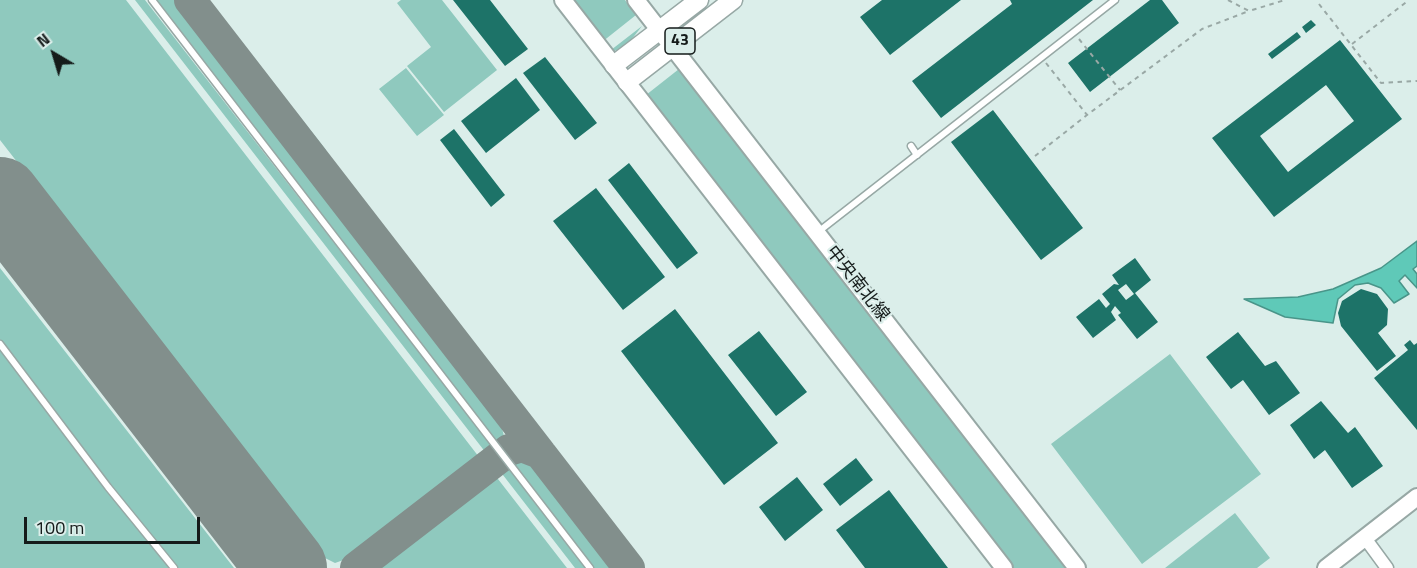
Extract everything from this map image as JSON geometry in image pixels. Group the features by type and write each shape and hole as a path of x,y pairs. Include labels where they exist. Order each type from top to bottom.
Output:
{"main road":[{"path":"563,0 1004,568"},
{"name":"中央南北線","path":"636,0 1077,568"},
{"name":"43","path":"614,65 699,0"},
{"name":"43","path":"627,82 733,0"},
{"path":"1326,568 1417,497"}],"street":[{"path":"1365,538 1388,568"}],"lane":[{"path":"152,0 590,568"},
{"path":"818,233 1115,0"},
{"path":"910,146 917,155"},
{"path":"0,344 108,488 174,568"}],"path":[{"path":"1228,0 1250,11"},
{"path":"1035,156 1202,28 1285,0"},
{"path":"1351,45 1409,0"},
{"path":"1319,4 1381,83 1417,81"},
{"path":"1073,32 1120,90"},
{"path":"1042,57 1087,115"}],"shaded area":[{"path":"0,0 126,0 479,457 352,557 335,563 325,558 0,140"},
{"path":"135,0 145,0 493,447 486,453"},
{"path":"153,0 175,0 500,421 504,436 498,444"},
{"path":"194,0 207,0 215,9 207,15"},
{"path":"401,0 442,0 497,70 444,112 407,66 431,47 397,3"},
{"path":"570,0 625,0 636,15 602,42"},
{"path":"642,26 628,44 618,51 611,50"},
{"path":"258,64 287,104 279,110 250,70"},
{"path":"406,68 444,115 417,136 379,89"},
{"path":"679,69 1065,568 1012,568 646,95"},
{"path":"296,112 326,150 317,157 287,119"},
{"path":"332,159 361,198 353,204 324,165"},
{"path":"368,206 397,244 389,251 360,212"},
{"path":"1417,241 1417,266 1413,269 1417,274 1417,288 1405,275 1399,281 1409,294 1394,303 1381,288 1368,283 1355,285 1338,299 1333,323 1285,317 1244,299 1298,297 1333,289 1381,268"},
{"path":"405,254 430,286 422,292 398,260"},
{"path":"0,268 234,568 0,568"},
{"path":"1170,354 1261,474 1142,564 1051,444"},
{"path":"519,453 530,458 615,568 592,568 507,458"},
{"path":"503,461 586,568 575,568 496,466"},
{"path":"491,470 567,568 366,568"},
{"path":"1235,513 1270,558 1257,568 1165,568"}],"building":[{"path":"453,0 490,0 528,49 505,66"},
{"path":"882,0 961,0 890,55 860,17"},
{"path":"1010,0 1093,0 941,118 912,81 1012,4"},
{"path":"1150,0 1162,0 1179,23 1090,92 1068,63"},
{"path":"1311,20 1316,25 1306,33 1302,27"},
{"path":"1297,32 1301,37 1272,59 1268,54"},
{"path":"1340,40 1402,119 1274,217 1212,138","holes":["1326,85 1354,121 1288,172 1260,136"]},
{"path":"545,57 597,123 575,140 523,73"},
{"path":"516,78 540,110 486,153 461,121"},
{"path":"993,110 1083,228 1041,260 951,142"},
{"path":"454,129 505,195 491,207 440,140"},
{"path":"629,163 698,253 677,269 608,180"},
{"path":"596,188 665,277 623,310 553,221"},
{"path":"1135,258 1151,280 1135,293 1158,322 1137,339 1118,315 1121,313 1115,306 1111,312 1116,320 1093,338 1076,317 1099,299 1106,308 1110,304 1102,294 1114,284 1119,285 1112,275","holes":["1126,284 1134,294 1126,300 1118,290"]},
{"path":"1361,289 1377,294 1388,309 1387,325 1378,333 1396,356 1377,371 1341,326 1338,313 1342,301"},
{"path":"675,309 778,443 724,485 621,351"},
{"path":"759,331 807,392 776,416 728,355"},
{"path":"1238,332 1265,366 1276,361 1300,393 1269,415 1243,380 1231,389 1206,357"},
{"path":"1410,340 1414,345 1417,343 1417,430 1374,378 1408,350 1404,345"},
{"path":"1321,401 1348,433 1355,427 1383,466 1352,488 1325,450 1314,459 1290,425"},
{"path":"856,458 873,480 840,506 823,484"},
{"path":"797,477 823,510 785,541 759,507"},
{"path":"889,490 948,568 865,568 836,530"}],"taxiway":[{"path":"190,0 629,568"},
{"path":"356,568 509,450 522,446 540,453"}],"runway":[{"path":"0,197 287,568"}]}
